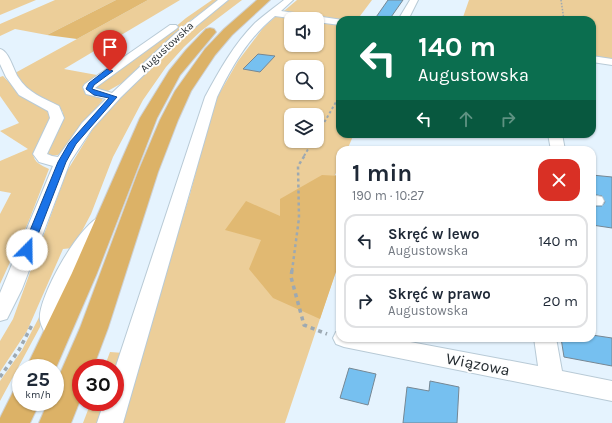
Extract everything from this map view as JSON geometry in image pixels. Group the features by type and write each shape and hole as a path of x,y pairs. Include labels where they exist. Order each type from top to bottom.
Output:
{"highway":[{"path":"45,359 108,215 144,126 166,84 183,61 200,42 225,19 250,0"},
{"path":"55,423 94,328 148,172 169,120 183,91 210,52 228,32 268,6"},
{"path":"14,423 20,411"}],"street":[{"name":"Augustowska","path":"0,313 12,289 62,162 73,143 114,97 186,28 224,0"},
{"path":"110,423 211,96 229,62 259,25 268,6 289,0"},
{"path":"405,16 414,0"},
{"path":"268,6 336,21"},
{"name":"Augustowska","path":"114,97 90,91 90,87 110,71 173,27"},
{"path":"0,52 12,77 23,92 54,109 57,118 40,154 42,158 47,160 62,162"},
{"path":"596,60 612,62"},
{"name":"Wiązowa","path":"382,342 400,344 551,379 612,391"},
{"path":"546,342 551,379"}],"path":[{"path":"561,0 563,16"},
{"path":"324,123 336,103"},
{"path":"309,148 298,166 299,218 291,277 304,325 336,336"}],"shaded area":[{"path":"0,0 36,0 0,15"},
{"path":"55,0 116,0 47,35 15,29 0,36 0,24"},
{"path":"116,0 148,0 77,39 47,35"},
{"path":"148,0 180,0 64,69 97,75 86,84 83,89 103,100 85,120 60,153 58,155 50,156 47,153 63,117 63,112 56,106 29,91 15,73"},
{"path":"212,0 218,0 183,26 122,83 106,92 95,88 161,39 186,18"},
{"path":"229,0 242,0 201,31 184,47 166,67 143,100 113,157 91,214 73,248 63,249 27,331 0,372 0,341 13,319 67,171 94,127 106,112 180,39"},
{"path":"297,0 372,0 360,16 336,16 336,19 324,17 324,12 284,11"},
{"path":"469,0 612,0 612,59 596,57 596,16 463,16"},
{"path":"284,16 284,52 324,52 324,21 336,23 336,138 352,138 349,146 336,146 336,271 285,423 119,423 124,411 124,407 190,194 215,101 238,61 263,28 275,17"},
{"path":"3,76 19,93 46,109 51,116 33,153 36,161 49,169 28,223 0,284 0,214 11,193 0,191 0,161 28,149 0,131 19,123 0,96 0,77"},
{"path":"322,175 336,176 336,272 320,319 273,298 249,269 261,240 225,230 246,201 280,216 280,199"},
{"path":"48,300 40,327 23,359 16,359 22,350"},
{"path":"110,352 124,353 122,359 107,359"},
{"path":"12,364 12,379 0,401 0,381"},
{"path":"88,411 104,411 100,423 83,423"}],"building":[{"path":"388,0 403,0 392,16 377,16"},
{"path":"258,54 275,56 260,72 243,69"},
{"path":"596,175 612,177 612,228 596,226 596,206 602,206 605,202 602,196 596,195"},
{"path":"596,336 612,338 612,366 564,357 562,342 596,342"},
{"path":"349,368 376,374 368,405 340,398"},
{"path":"430,381 459,387 457,423 403,423 407,387 429,391"}],"route":[{"path":"27,250 62,162 73,143 114,97 96,93 90,91 89,89 92,84 110,71"}]}
